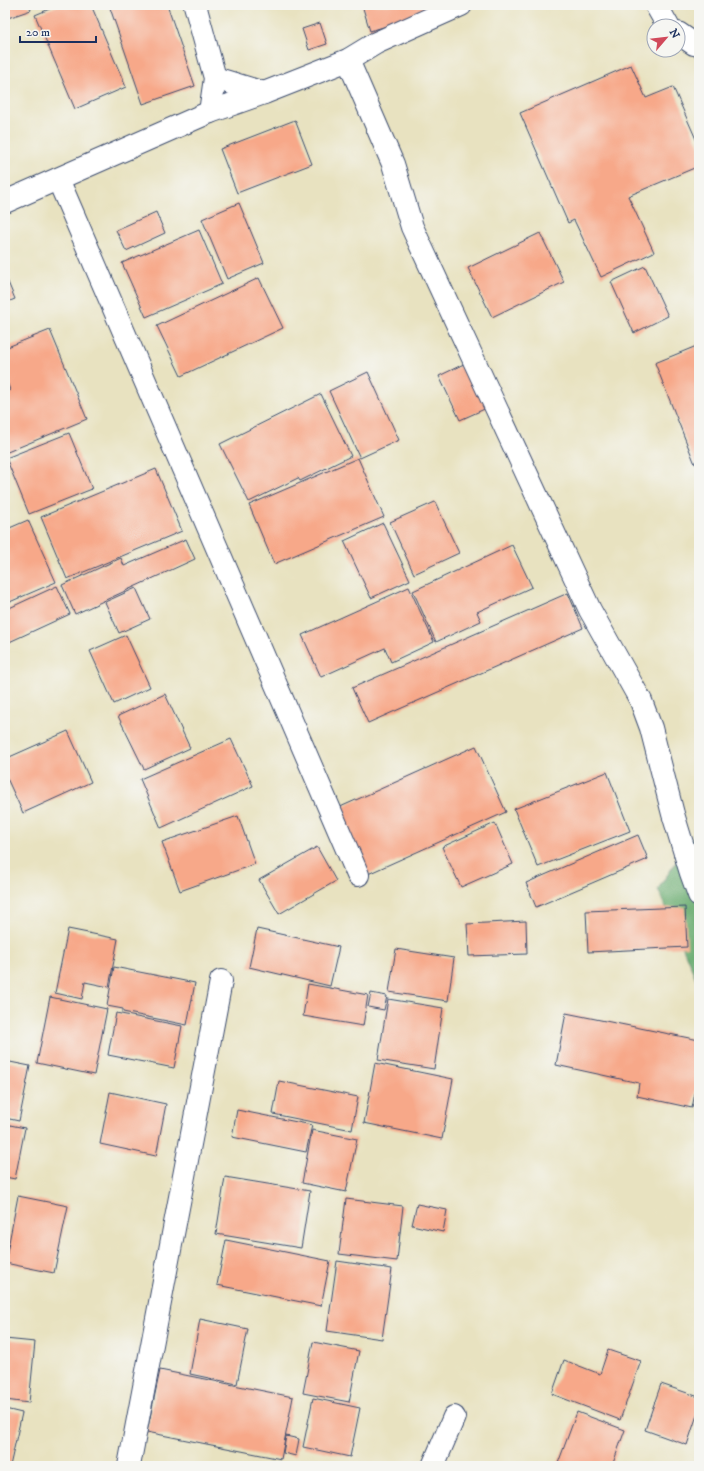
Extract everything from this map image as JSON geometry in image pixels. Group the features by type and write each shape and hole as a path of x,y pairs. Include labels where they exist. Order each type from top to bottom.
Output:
{"street":[{"path":"195,5 215,78 210,112"},
{"path":"5,202 210,112 264,93 348,60 376,43 461,5"},
{"path":"656,5 663,18"},
{"path":"686,38 694,44 699,45"},
{"path":"348,60 394,164 412,227 590,610 641,701 651,728 673,814 699,895"},
{"path":"215,78 264,93"},
{"path":"58,180 358,875"},
{"path":"129,1466 221,982"},
{"path":"433,1466 454,1417"}],"green space":[{"path":"699,828 699,986 658,889"}],"building":[{"path":"5,5 29,5 31,10 5,19"},
{"path":"59,5 91,5 126,87 75,109 35,15"},
{"path":"109,5 167,5 195,86 143,104"},
{"path":"362,5 435,5 437,11 370,31"},
{"path":"320,23 327,44 309,50 302,29"},
{"path":"631,65 646,98 673,87 699,146 699,166 628,196 654,252 601,277 574,220 568,223 520,113"},
{"path":"295,120 312,164 237,193 220,149"},
{"path":"239,203 264,263 227,279 202,219"},
{"path":"156,212 165,233 126,251 116,230"},
{"path":"199,230 222,284 146,317 122,263"},
{"path":"540,233 564,282 492,317 468,268"},
{"path":"645,266 668,316 634,333 611,282"},
{"path":"5,275 15,299 5,303"},
{"path":"259,278 283,328 181,376 157,326"},
{"path":"50,330 87,419 5,453 5,393 10,390 5,377 5,348"},
{"path":"699,345 699,463 695,464 655,363"},
{"path":"468,362 489,407 460,420 439,376"},
{"path":"368,372 399,440 360,458 329,391"},
{"path":"321,394 351,456 300,481 298,478 249,502 220,444"},
{"path":"69,433 92,489 29,514 6,458"},
{"path":"358,458 384,517 274,564 249,505"},
{"path":"156,469 182,531 67,579 41,517"},
{"path":"435,502 459,553 414,574 390,522"},
{"path":"28,520 56,582 5,604 5,530"},
{"path":"383,523 410,580 371,598 344,541"},
{"path":"186,539 195,559 75,614 62,585 121,558 124,566"},
{"path":"512,545 532,587 477,612 481,621 436,642 413,591"},
{"path":"57,586 70,614 5,644 5,610"},
{"path":"409,587 434,642 391,662 385,648 321,677 302,635"},
{"path":"136,588 150,619 119,633 105,602"},
{"path":"568,593 583,628 368,723 352,688"},
{"path":"126,635 150,687 114,704 90,651"},
{"path":"165,694 190,748 144,769 118,716"},
{"path":"68,731 91,782 23,813 5,774 5,759"},
{"path":"231,739 253,786 161,828 140,779"},
{"path":"476,746 506,812 368,874 338,808"},
{"path":"607,772 630,831 538,867 514,809"},
{"path":"238,816 255,864 180,891 162,842"},
{"path":"495,823 513,864 461,887 442,847"},
{"path":"638,835 648,859 536,907 526,883"},
{"path":"317,847 336,881 279,914 259,880"},
{"path":"685,907 687,947 588,952 586,911"},
{"path":"526,921 527,954 469,956 467,924"},
{"path":"68,929 118,939 109,987 85,982 82,999 55,993"},
{"path":"257,929 339,947 330,986 249,967"},
{"path":"396,949 454,958 448,1001 389,992"},
{"path":"114,967 195,983 187,1025 123,1012 123,1009 107,1006"},
{"path":"308,984 368,995 363,1026 303,1016"},
{"path":"371,993 387,996 384,1010 368,1007"},
{"path":"50,997 107,1009 94,1075 37,1063"},
{"path":"388,999 443,1008 434,1069 378,1060"},
{"path":"116,1013 182,1026 174,1068 108,1055"},
{"path":"566,1013 699,1040 699,1074 692,1108 637,1096 639,1083 556,1065"},
{"path":"5,1061 30,1066 19,1121 5,1118"},
{"path":"375,1063 453,1079 442,1139 364,1123"},
{"path":"279,1081 358,1097 352,1130 273,1114"},
{"path":"110,1092 166,1104 156,1156 100,1144"},
{"path":"237,1110 312,1125 306,1152 232,1137"},
{"path":"5,1124 25,1128 15,1179 5,1177"},
{"path":"312,1130 357,1139 346,1192 302,1183"},
{"path":"225,1177 310,1191 301,1248 216,1234"},
{"path":"18,1196 68,1206 54,1273 5,1263"},
{"path":"346,1199 403,1206 397,1261 339,1254"},
{"path":"417,1204 447,1210 443,1232 412,1225"},
{"path":"226,1240 330,1261 321,1306 217,1285"},
{"path":"337,1261 392,1269 382,1339 327,1331"},
{"path":"200,1319 248,1329 237,1384 190,1374"},
{"path":"5,1339 35,1342 29,1403 5,1400"},
{"path":"313,1342 359,1351 349,1402 303,1393"},
{"path":"608,1350 641,1361 620,1420 552,1394 564,1360 600,1374"},
{"path":"160,1370 293,1397 281,1459 147,1432"},
{"path":"661,1384 699,1397 699,1409 687,1445 645,1430"},
{"path":"313,1398 360,1408 350,1457 303,1447"},
{"path":"5,1409 22,1413 10,1466 5,1466"},
{"path":"577,1412 625,1430 612,1466 557,1466"},
{"path":"286,1436 299,1439 296,1456 283,1453"}]}
